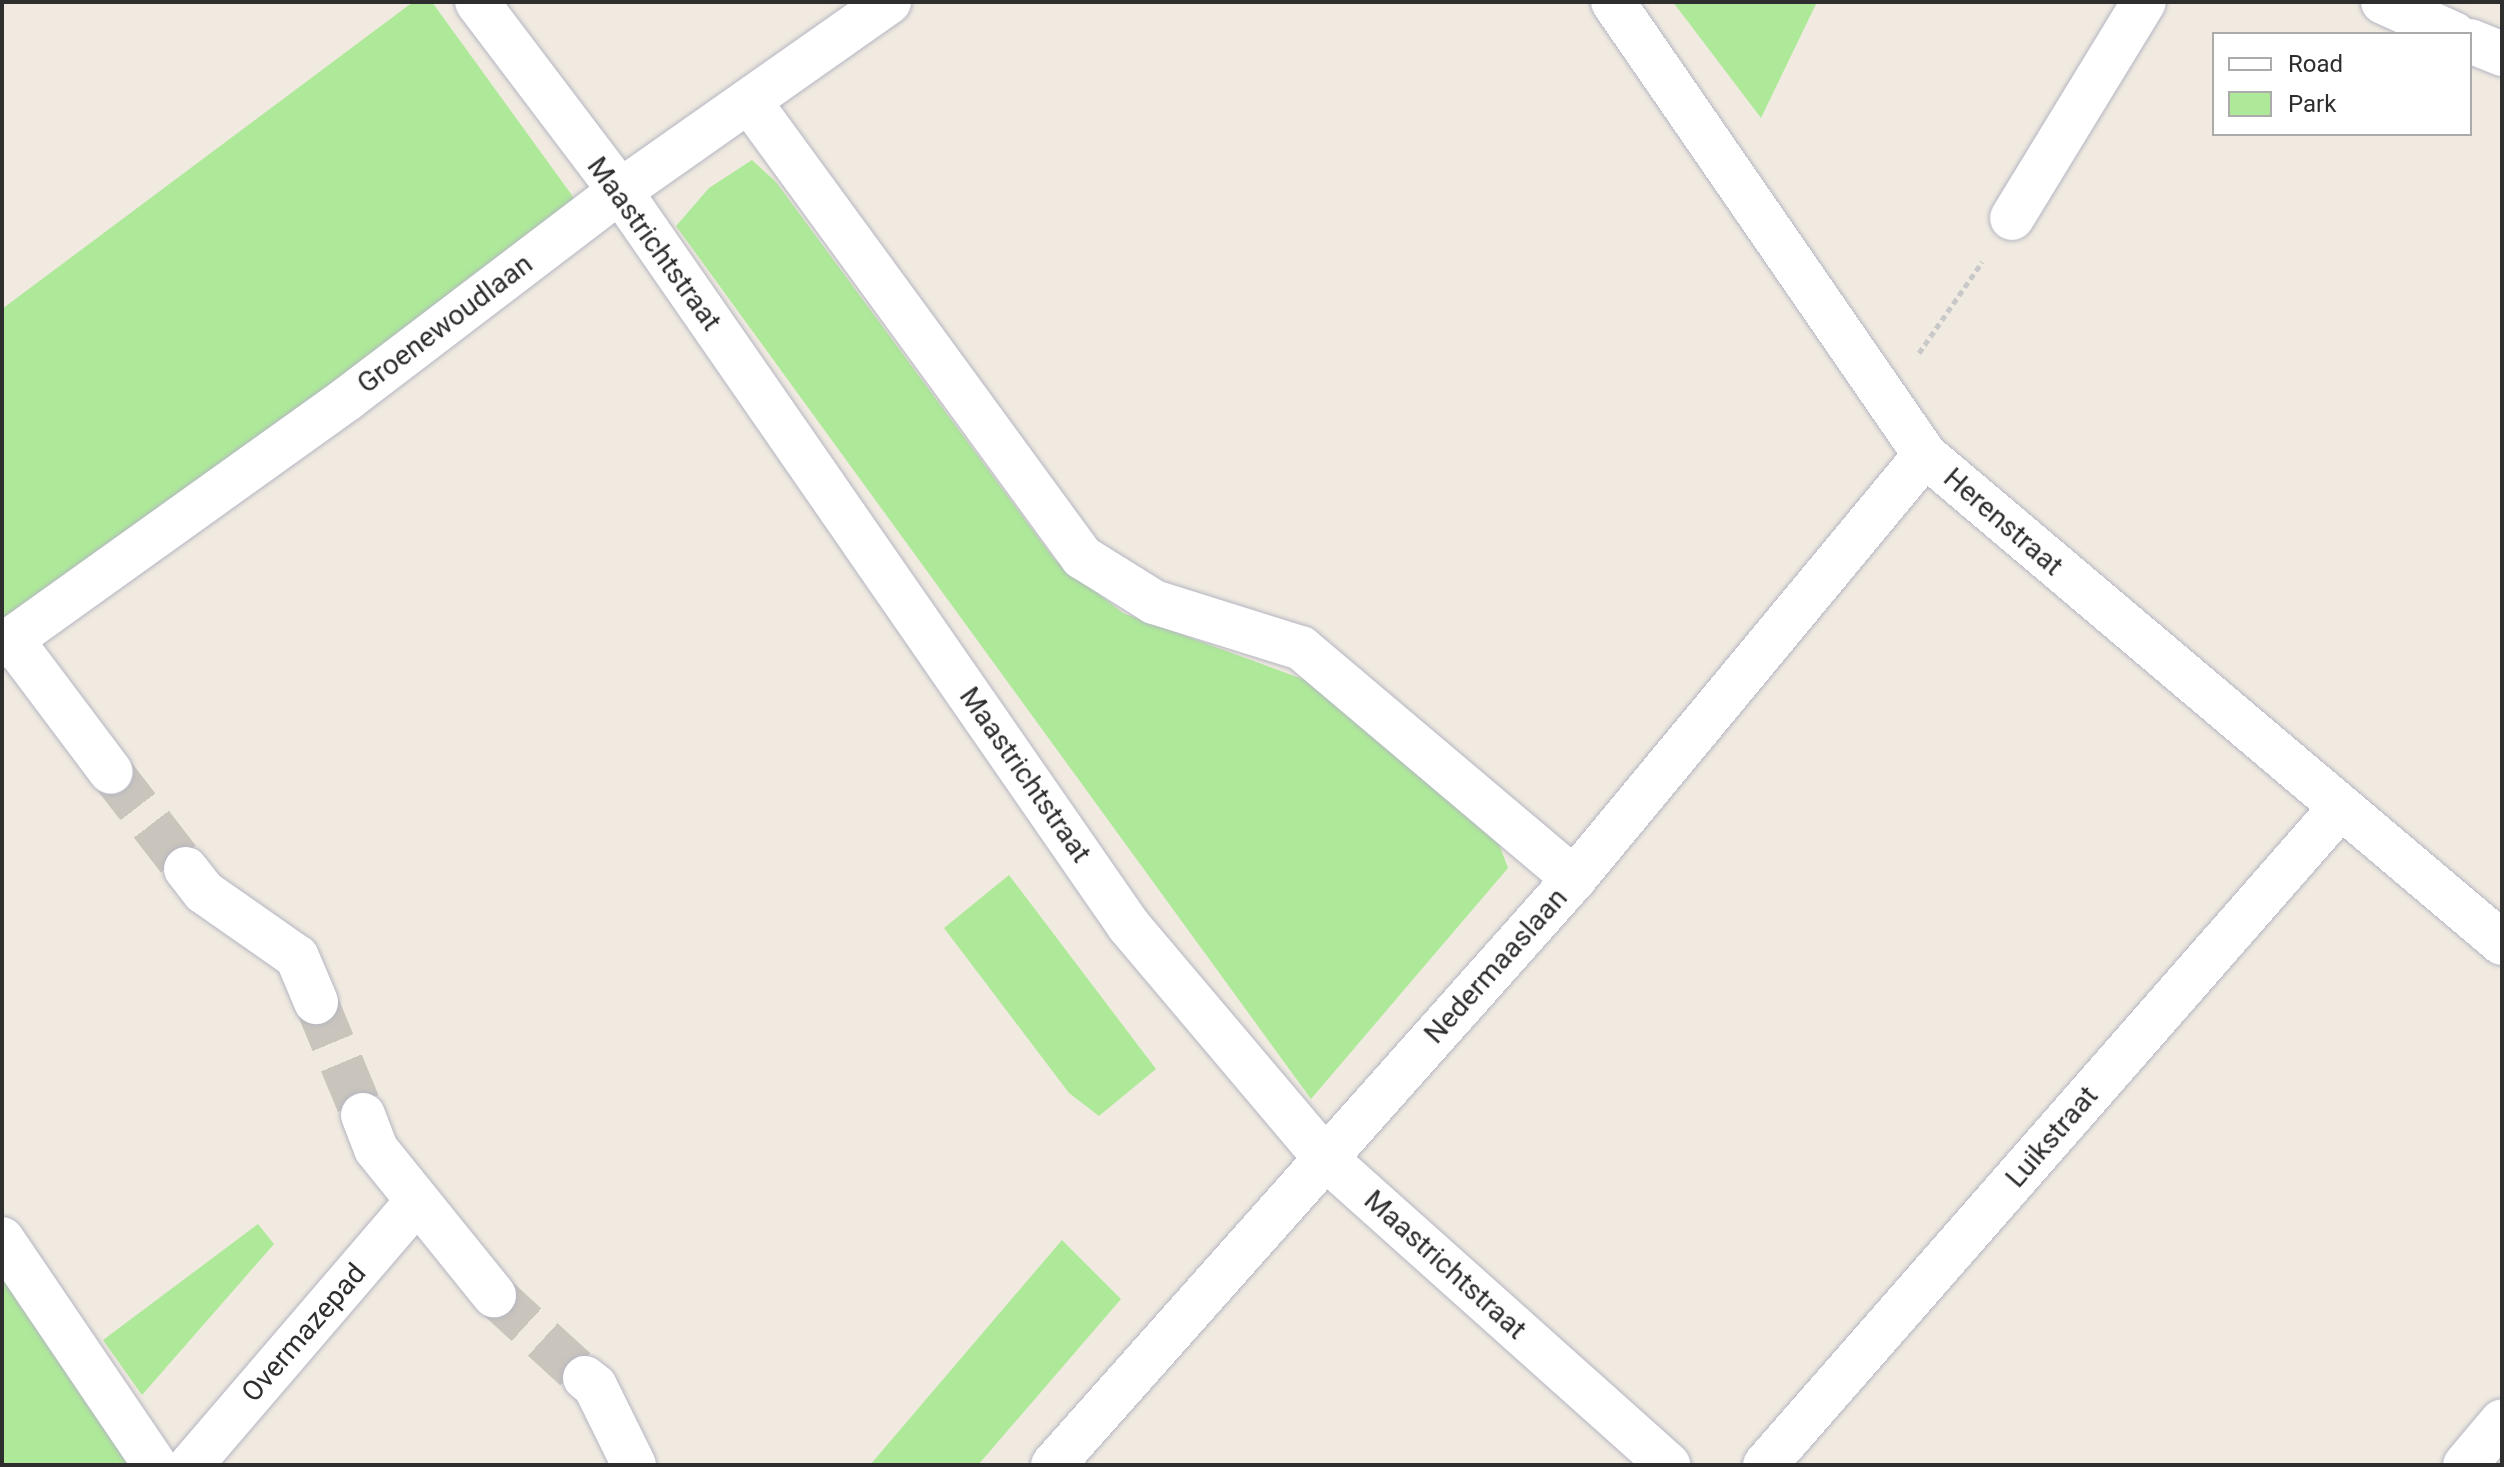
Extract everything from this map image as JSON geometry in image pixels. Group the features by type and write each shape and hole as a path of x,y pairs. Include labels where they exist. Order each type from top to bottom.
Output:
{"street":[{"name":"Maastrichtstraat","path":"477,2 620,191 1129,926 1324,1157 1669,1465"},
{"name":"Groenewoudlaan","path":"6,643 347,399 620,191 889,2"},
{"name":"Herenstraat","path":"1613,2 1925,455 2339,809 2502,943"},
{"path":"2012,218 2144,2"},
{"path":"2383,2 2450,32"},
{"path":"2472,42 2502,54"},
{"path":"749,101 1082,557 1154,602 1301,648 1574,879"},
{"name":"Nedermaaslaan","path":"1053,1465 1574,879 1925,455"},
{"path":"6,643 111,772"},
{"name":"Luikstraat","path":"1765,1465 2339,809"},
{"path":"186,869 204,892 297,957 316,1002"},
{"path":"363,1115 376,1149 494,1295"},
{"name":"Overmazepad","path":"191,1465 417,1201"},
{"path":"2,1239 134,1457"},
{"path":"585,1378 595,1386 634,1465"},
{"path":"2465,1465 2502,1421"}],"path":[{"path":"1887,400 2012,218"}],"green space":[{"path":"413,2 432,2 579,205 2,628 2,309"},
{"path":"1673,2 1817,2 1761,118"},
{"path":"752,160 776,182 1054,559 1123,613 1305,680 1499,844 1508,868 1311,1099 676,226 709,188"},
{"path":"1009,875 1156,1069 1099,1116 1069,1093 944,928"},
{"path":"258,1224 274,1244 142,1395 103,1340"},
{"path":"1062,1240 1121,1299 978,1465 870,1465"},
{"path":"2,1276 129,1465 2,1465"}],"tunnel":[{"path":"111,772 186,869"},
{"path":"316,1002 363,1115"},
{"path":"494,1295 585,1378"}]}
